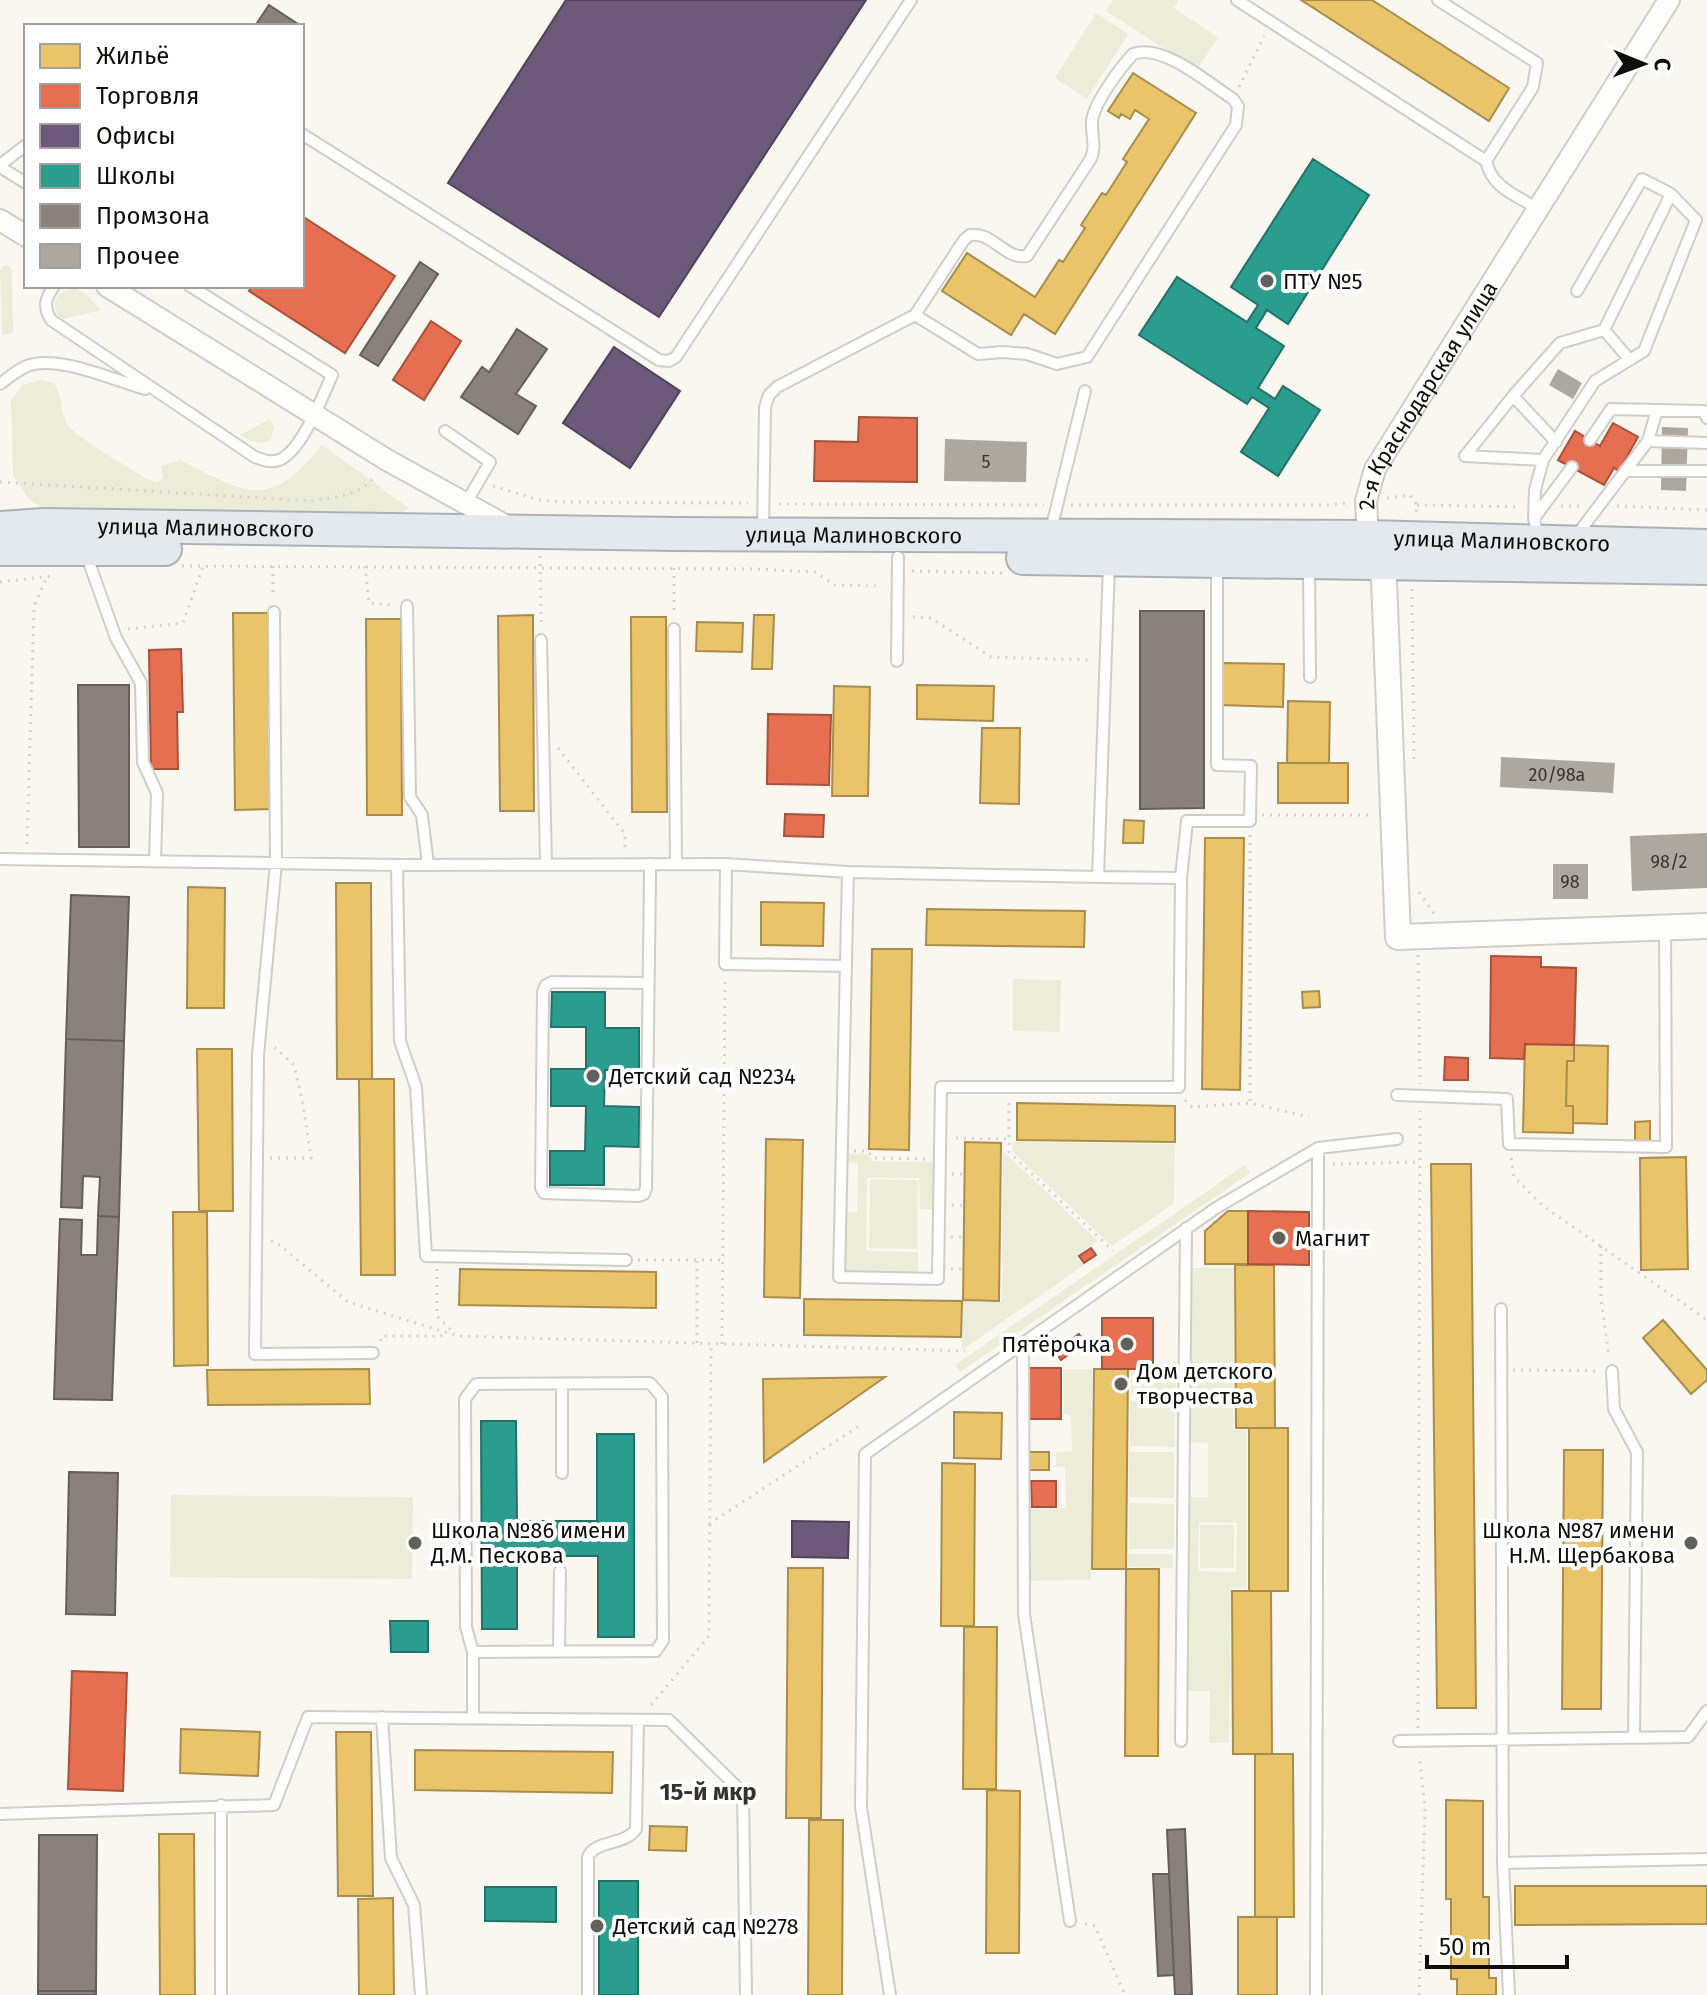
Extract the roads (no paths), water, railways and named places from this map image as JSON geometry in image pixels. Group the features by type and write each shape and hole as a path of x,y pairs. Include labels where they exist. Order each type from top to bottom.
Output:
{"highway":[{"name":"улица Малиновского","path":"0,549 533,551 763,519 1053,521 1374,549 1707,568"},
{"name":"улица Малиновского","path":"0,528 44,525 898,572 1109,559 1309,561 1374,549 1536,530 1573,542 1707,546"}],"street":[{"name":"2-я Краснодарская улица","path":"1665,928 1417,936 1384,580 1374,549 1366,501 1375,469 1669,0"},
{"path":"0,220 24,235"},
{"path":"110,288 387,460 466,503 533,551"},
{"path":"1665,928 1707,926"}],"lane":[{"path":"304,135 659,360 669,361 676,357 911,0"},
{"path":"1237,0 1486,161 1495,182 1538,209"},
{"path":"1438,0 1537,63 1533,87 1486,161"},
{"path":"763,519 765,407 769,395 777,387 915,315 970,235 983,235 1015,256 1027,256 1093,155 1095,108 1133,54 1142,51 1163,54 1233,99 1238,106 1236,125 1087,357 1057,364 1027,354 978,354 915,315"},
{"path":"24,147 0,166 24,182"},
{"path":"1536,530 1535,490 1543,460 1595,381 1644,351 1696,220 1671,194 1642,179 1577,291"},
{"path":"1543,460 1465,456 1560,343 1604,330 1671,194"},
{"path":"53,288 46,297 45,310 51,320 255,457 278,461 289,455 315,413 332,375 193,288"},
{"path":"1604,330 1630,360"},
{"path":"0,384 26,366 44,362 155,392"},
{"path":"1053,521 1085,391"},
{"path":"1513,396 1556,442"},
{"path":"1590,440 1611,409 1704,411 1707,418"},
{"path":"1573,542 1648,441 1657,410"},
{"path":"445,431 490,462 466,503"},
{"path":"1648,441 1707,443"},
{"path":"1536,530 1572,467"},
{"path":"1625,471 1707,471"},
{"path":"84,548 113,630 141,683 143,762 157,793 155,861"},
{"path":"1098,877 1109,559"},
{"path":"848,872 839,1277 938,1279 941,1087 1179,1087 1181,878 1187,821 1250,818 1251,766 1217,765 1217,560"},
{"path":"1309,561 1310,677"},
{"path":"897,661 898,572"},
{"path":"407,606 410,797 422,815 428,865"},
{"path":"274,612 276,863 258,1055 255,1354 373,1353"},
{"path":"674,629 676,864"},
{"path":"541,640 546,864"},
{"path":"0,859 397,865 726,864 848,872 1181,878"},
{"path":"648,983 552,982 546,985 543,992 541,1188 544,1193 644,1194 648,983 650,864"},
{"path":"726,864 725,964 846,966"},
{"path":"397,865 400,1041 416,1087 426,1256 626,1260"},
{"path":"1397,1095 1507,1099 1509,1144 1666,1147 1665,928"},
{"path":"890,1995 861,1807 865,1454 1216,1208 1318,1148 1397,1139"},
{"path":"1316,1995 1318,1148"},
{"path":"1181,1741 1186,1228"},
{"path":"1501,1309 1501,1739 1509,1995"},
{"path":"1023,1345 1024,1614 1070,1921"},
{"path":"1612,1371 1614,1409 1637,1452 1634,1738"},
{"path":"473,1652 656,1651 663,1640 662,1397 650,1383 476,1384 465,1399 466,1627 473,1652 473,1718"},
{"path":"562,1384 562,1473"},
{"path":"559,1651 560,1571"},
{"path":"1399,1741 1688,1737 1707,1711"},
{"path":"0,1814 274,1805 308,1717 669,1720 743,1793 746,1995"},
{"path":"382,1717 391,1858 414,1905 421,1995"},
{"path":"588,1995 588,1857 594,1848 630,1837 636,1829 638,1720"},
{"path":"221,1805 221,1995"},
{"path":"1503,1863 1707,1859"}],"place":[{"name":"ПТУ №5","path":"1267,281"},
{"name":"Детский сад №234","path":"593,1076"},
{"name":"Магнит","path":"1279,1238"},
{"name":"Пятёрочка","path":"1127,1344"},
{"name":"Дом детского творчества","path":"1121,1384"},
{"name":"Школа №86 имени Д.М. Пескова","path":"415,1543"},
{"name":"Школа №87 имени Н.М. Щербакова","path":"1691,1543"},
{"name":"Детский сад №278","path":"597,1926"}],"district":[{"name":"15-й мкр","path":"708,1792"}]}
